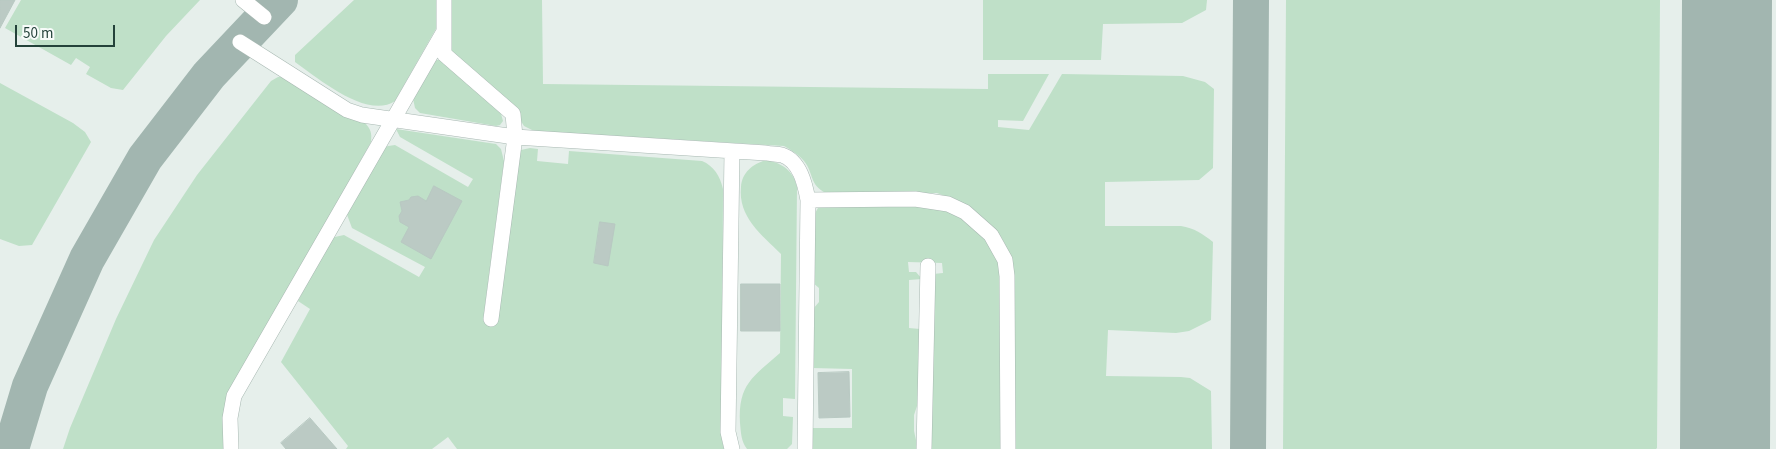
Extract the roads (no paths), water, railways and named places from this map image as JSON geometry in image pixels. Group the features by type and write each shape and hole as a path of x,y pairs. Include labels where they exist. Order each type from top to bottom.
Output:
{"lane":[{"path":"243,0 264,16"},
{"path":"444,0 444,54 513,114 515,137 491,319"},
{"path":"231,449 230,418 234,396 443,33"},
{"path":"240,42 347,110 362,115 515,137 766,153 784,156 795,165 804,179 808,200 805,449"},
{"path":"732,151 728,432 732,449"},
{"path":"808,200 915,199 948,204 965,212 991,235 1005,260 1007,276 1008,449"},
{"path":"924,449 928,266"}]}
